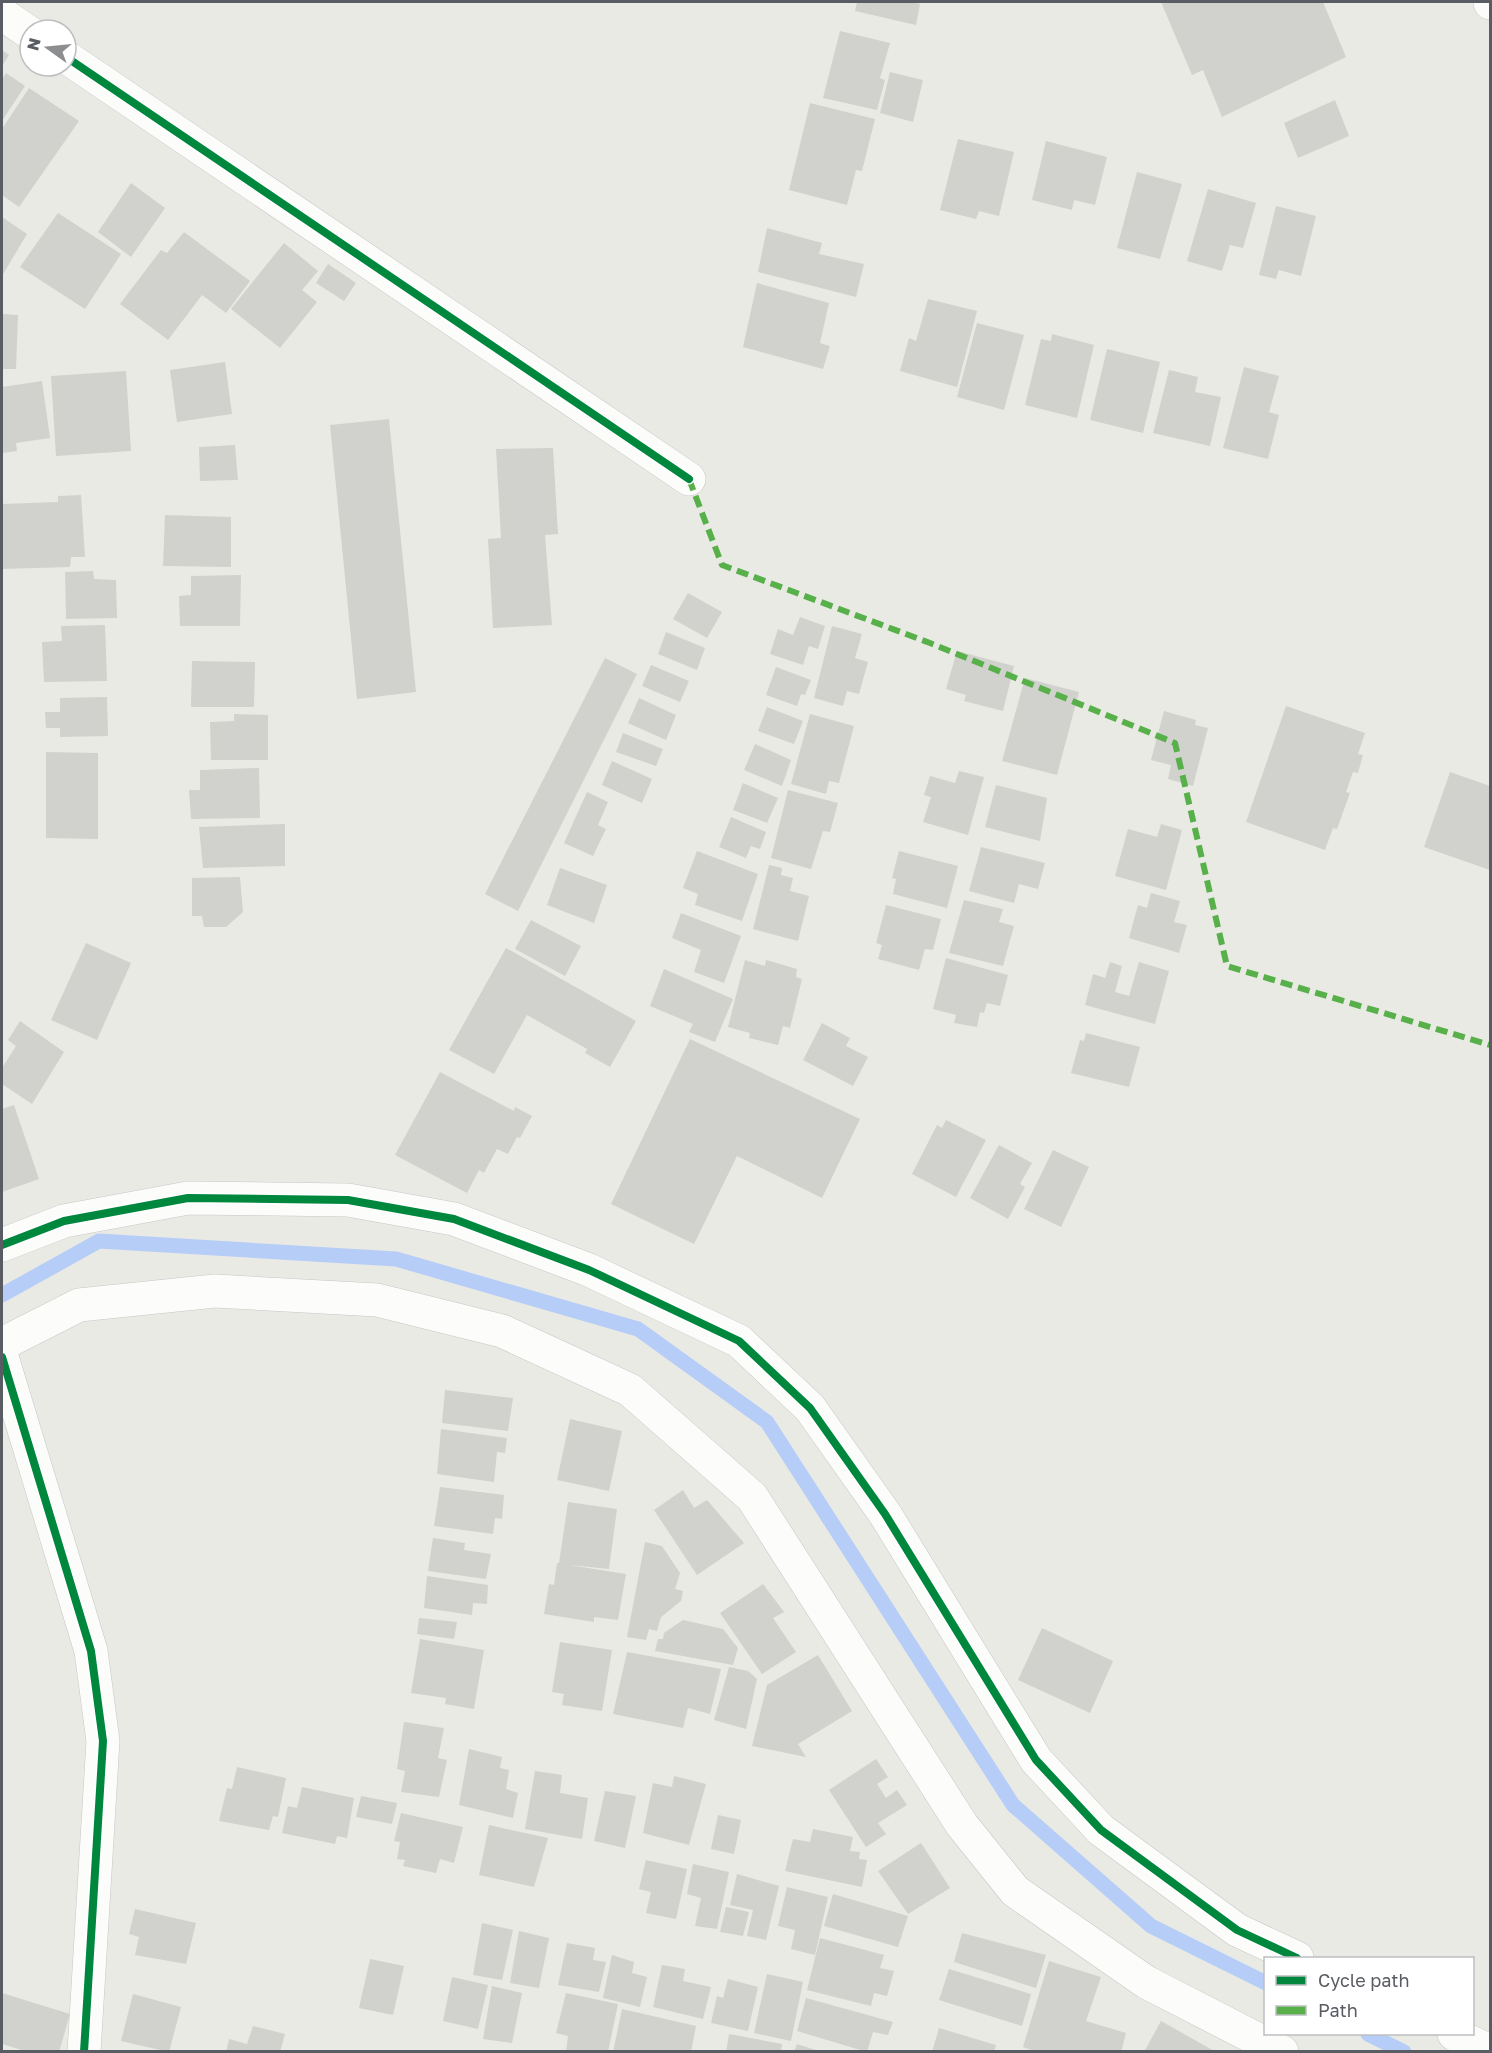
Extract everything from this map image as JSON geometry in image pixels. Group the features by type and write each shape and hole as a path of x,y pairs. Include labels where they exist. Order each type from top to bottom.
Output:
{"street":[{"path":"2,14 18,25"},
{"path":"78,65 689,479"},
{"path":"2,1245 64,1221 188,1198 348,1200 454,1219 589,1270 739,1341 810,1408 885,1514 1044,1768 1101,1830 1237,1930 1293,1957"},
{"path":"2,1344 79,1305 216,1291 377,1300 502,1331 630,1390 752,1497 962,1825 1015,1891 1146,1982 1282,2052"},
{"path":"2,1357 91,1651 103,1741 84,2052"},
{"path":"1456,2035 1491,2051"}],"building":[{"path":"857,2 920,4 916,25 855,11"},
{"path":"1161,2 1323,2 1346,57 1222,117 1203,70 1192,75"},
{"path":"840,31 890,43 880,78 885,80 877,110 823,98"},
{"path":"2,50 9,55 2,66"},
{"path":"890,72 923,80 913,122 880,113"},
{"path":"6,73 25,86 2,121 2,80"},
{"path":"29,88 79,121 19,207 2,195 2,129"},
{"path":"1335,100 1349,136 1298,158 1284,123"},
{"path":"810,103 875,119 862,171 856,170 847,205 789,190"},
{"path":"958,139 1014,152 999,216 979,211 976,219 940,210"},
{"path":"1046,141 1107,157 1095,205 1074,200 1072,210 1032,200"},
{"path":"1137,172 1182,184 1160,259 1117,248"},
{"path":"131,183 165,208 131,257 98,232"},
{"path":"1208,189 1256,203 1243,248 1230,245 1222,271 1187,261"},
{"path":"1276,206 1316,216 1301,276 1279,270 1276,279 1259,275"},
{"path":"58,213 121,254 85,309 20,267"},
{"path":"2,217 27,234 2,276"},
{"path":"767,228 822,243 819,254 864,264 856,297 758,272"},
{"path":"184,232 250,281 226,313 202,295 168,340 120,304 161,250 167,253"},
{"path":"284,243 318,271 302,290 317,302 280,348 231,309"},
{"path":"328,264 356,283 344,301 316,283"},
{"path":"757,283 829,303 820,343 830,346 823,369 743,347"},
{"path":"928,299 977,311 957,387 900,371 909,338 916,341"},
{"path":"2,314 18,315 16,369 2,369"},
{"path":"977,323 1024,335 1004,410 957,397"},
{"path":"1052,334 1094,345 1077,418 1025,405 1041,339 1051,341"},
{"path":"1107,349 1160,362 1143,433 1090,420"},
{"path":"225,362 232,414 177,422 170,370"},
{"path":"1244,367 1279,376 1269,412 1279,415 1268,459 1223,448"},
{"path":"1169,370 1198,377 1195,392 1221,397 1210,446 1153,433"},
{"path":"126,371 131,451 56,456 51,376"},
{"path":"42,381 50,438 16,443 17,451 2,453 2,387"},
{"path":"389,419 416,692 357,699 330,425"},
{"path":"235,445 238,480 200,481 199,447"},
{"path":"553,448 558,534 545,535 552,625 493,628 488,539 501,538 496,449"},
{"path":"81,495 85,557 71,557 70,567 2,569 2,504 58,502 58,496"},
{"path":"165,515 231,517 231,567 163,566"},
{"path":"93,571 94,579 116,580 117,618 66,619 65,572"},
{"path":"241,575 240,626 180,626 179,596 191,595 191,576"},
{"path":"688,593 722,612 707,638 673,619"},
{"path":"800,617 825,626 818,649 809,646 803,665 770,654 778,629 793,635"},
{"path":"105,625 107,681 44,682 42,642 62,641 61,626"},
{"path":"832,626 862,634 855,658 868,662 859,694 847,691 843,706 814,698"},
{"path":"666,632 705,648 697,670 658,654"},
{"path":"957,651 1014,666 1003,711 964,701 966,695 946,689"},
{"path":"605,658 637,674 518,911 485,894"},
{"path":"192,661 255,662 254,707 191,707"},
{"path":"651,665 689,681 680,702 642,686"},
{"path":"776,667 811,680 805,695 801,694 797,706 766,695"},
{"path":"1025,678 1079,692 1057,775 1002,761"},
{"path":"107,697 108,736 60,737 60,728 46,728 45,712 60,712 60,698"},
{"path":"639,698 676,715 666,740 628,723"},
{"path":"1286,706 1365,733 1358,754 1363,755 1358,773 1353,772 1346,792 1350,793 1337,829 1333,828 1325,850 1246,822"},
{"path":"767,707 803,721 794,744 758,731"},
{"path":"1164,711 1196,720 1195,725 1208,728 1193,786 1168,779 1171,765 1151,760"},
{"path":"234,714 268,715 268,760 211,760 210,722 234,721"},
{"path":"810,714 854,726 839,783 829,781 826,794 791,784"},
{"path":"623,733 663,749 656,766 616,752"},
{"path":"755,744 791,760 782,786 744,770"},
{"path":"46,752 98,753 98,839 46,838"},
{"path":"612,761 652,779 642,803 602,785"},
{"path":"259,768 260,818 191,819 189,790 200,790 200,770"},
{"path":"959,771 984,777 968,835 923,822 931,797 924,795 930,776 955,783"},
{"path":"1450,772 1490,786 1490,870 1424,847"},
{"path":"743,783 778,798 767,823 733,810"},
{"path":"996,785 1047,798 1040,841 985,827"},
{"path":"788,790 838,803 830,832 823,831 811,869 771,858"},
{"path":"587,792 608,802 598,825 606,829 593,856 564,843"},
{"path":"731,817 766,832 760,849 751,846 746,858 719,847"},
{"path":"285,824 285,866 203,868 199,827"},
{"path":"1161,824 1182,830 1166,890 1115,876 1128,829 1157,837"},
{"path":"981,847 1045,863 1038,889 1019,884 1014,903 969,891"},
{"path":"697,851 758,874 742,921 695,905 698,894 683,888"},
{"path":"899,851 958,866 947,908 893,894 896,879 892,878"},
{"path":"769,865 782,868 781,875 793,878 790,891 809,896 798,941 753,929"},
{"path":"560,868 607,885 594,923 547,905"},
{"path":"240,877 243,912 226,927 204,927 202,916 192,916 192,878"},
{"path":"1151,893 1180,901 1174,922 1187,925 1179,953 1129,938 1138,905 1147,908"},
{"path":"964,900 1003,909 999,922 1014,926 1003,966 949,953"},
{"path":"886,905 941,919 933,950 925,949 919,970 878,959 882,945 876,943"},
{"path":"681,913 741,936 724,983 694,972 701,950 672,938"},
{"path":"531,920 581,946 565,976 515,949"},
{"path":"86,943 131,963 97,1040 51,1020"},
{"path":"506,948 636,1021 610,1067 585,1053 587,1049 527,1015 494,1074 449,1050"},
{"path":"946,958 1008,975 1000,1006 987,1003 984,1013 980,1012 977,1027 954,1023 956,1015 933,1009"},
{"path":"745,960 765,966 766,960 797,969 796,977 802,979 790,1028 783,1026 778,1045 749,1038 750,1033 728,1027"},
{"path":"1110,962 1122,966 1115,992 1129,996 1139,962 1169,971 1155,1024 1085,1005 1093,974 1105,978"},
{"path":"664,969 733,999 715,1042 689,1032 693,1024 650,1006"},
{"path":"20,1021 64,1052 32,1104 2,1084 2,1068 16,1046 8,1040"},
{"path":"822,1023 850,1038 846,1046 868,1057 853,1086 803,1060"},
{"path":"1086,1033 1140,1047 1129,1087 1071,1073 1080,1040 1084,1041"},
{"path":"690,1039 860,1119 822,1198 737,1156 694,1244 611,1204"},
{"path":"440,1072 514,1111 515,1107 532,1116 508,1154 497,1149 484,1173 479,1170 467,1193 395,1155"},
{"path":"14,1105 39,1179 2,1192 2,1109"},
{"path":"946,1120 986,1140 956,1197 912,1174 937,1125 942,1128"},
{"path":"999,1145 1032,1163 1020,1184 1025,1187 1008,1219 970,1198"},
{"path":"1053,1150 1089,1167 1061,1227 1024,1209"},
{"path":"445,1390 513,1398 508,1431 442,1423"},
{"path":"570,1419 622,1431 609,1491 557,1480"},
{"path":"441,1429 507,1438 505,1453 497,1452 494,1482 437,1474"},
{"path":"440,1487 504,1495 502,1519 495,1518 493,1534 434,1526"},
{"path":"683,1490 694,1508 707,1500 744,1543 697,1575 654,1510"},
{"path":"568,1502 617,1509 609,1569 569,1565 626,1574 618,1620 594,1617 594,1622 544,1614 549,1584 554,1585 557,1563 559,1563"},
{"path":"433,1538 465,1543 464,1550 491,1554 486,1579 428,1571"},
{"path":"645,1542 662,1546 680,1573 675,1589 683,1591 681,1601 661,1617 657,1631 649,1629 646,1640 627,1637"},
{"path":"427,1576 488,1585 487,1604 473,1603 472,1615 424,1608"},
{"path":"763,1584 784,1612 773,1618 796,1652 762,1674 720,1613"},
{"path":"419,1618 457,1622 454,1639 417,1634"},
{"path":"683,1620 723,1629 738,1648 733,1665 655,1651 658,1639 663,1639 664,1633"},
{"path":"1042,1628 1113,1661 1090,1713 1018,1680"},
{"path":"420,1639 484,1650 474,1709 445,1704 446,1698 411,1693"},
{"path":"560,1642 612,1650 602,1711 562,1705 564,1694 552,1692"},
{"path":"627,1652 721,1669 710,1714 688,1708 683,1728 613,1714"},
{"path":"818,1655 852,1711 798,1744 806,1757 752,1746 767,1685"},
{"path":"729,1667 748,1671 757,1679 746,1729 714,1720"},
{"path":"404,1722 444,1728 438,1758 447,1760 439,1797 401,1792 405,1771 397,1769"},
{"path":"469,1749 502,1757 500,1768 509,1770 506,1789 518,1793 513,1818 459,1805"},
{"path":"876,1759 888,1777 877,1784 886,1798 897,1790 907,1805 878,1823 886,1834 866,1847 829,1790"},
{"path":"237,1767 286,1778 278,1817 273,1816 269,1830 219,1821 227,1788 232,1789"},
{"path":"535,1771 562,1775 560,1793 588,1798 582,1839 525,1829"},
{"path":"674,1776 706,1784 689,1845 643,1833 653,1783 672,1787"},
{"path":"302,1787 354,1798 347,1838 337,1836 335,1844 282,1833 288,1806 297,1808"},
{"path":"605,1791 636,1796 625,1848 594,1841"},
{"path":"361,1796 397,1803 392,1824 356,1817"},
{"path":"401,1813 463,1827 454,1863 440,1859 436,1873 403,1866 405,1860 397,1859 400,1842 394,1841"},
{"path":"718,1815 741,1820 734,1854 711,1849"},
{"path":"489,1825 548,1838 534,1887 479,1875"},
{"path":"813,1829 853,1837 850,1851 860,1852 859,1859 867,1860 862,1887 785,1871 793,1839 810,1842"},
{"path":"921,1843 950,1888 908,1914 878,1871"},
{"path":"646,1860 687,1869 676,1919 646,1913 651,1892 639,1889"},
{"path":"693,1864 729,1872 717,1929 695,1926 701,1898 687,1894"},
{"path":"737,1874 779,1886 766,1940 747,1936 753,1910 730,1905"},
{"path":"787,1887 828,1897 815,1955 791,1949 795,1930 778,1926"},
{"path":"833,1894 908,1916 898,1947 824,1926"},
{"path":"726,1907 749,1912 743,1936 720,1932"},
{"path":"135,1909 196,1923 186,1964 135,1955 139,1937 129,1934"},
{"path":"482,1923 513,1930 502,1980 473,1975"},
{"path":"519,1931 549,1938 539,1988 510,1983"},
{"path":"962,1933 1046,1955 1036,1988 954,1962"},
{"path":"820,1938 884,1955 880,1968 894,1971 887,1996 874,1993 871,2006 807,1990"},
{"path":"567,1943 595,1948 593,1960 606,1962 599,1992 558,1985"},
{"path":"612,1955 634,1962 632,1973 647,1977 640,2007 603,1998"},
{"path":"370,1959 404,1966 393,2015 359,2008"},
{"path":"1049,1961 1101,1977 1086,2021 1126,2033 1121,2052 1037,2052 1023,2047"},
{"path":"662,1965 685,1969 683,1981 711,1987 703,2019 653,2007"},
{"path":"949,1969 1031,1994 1022,2026 939,2000"},
{"path":"767,1974 803,1982 791,2041 754,2033"},
{"path":"452,1977 488,1985 478,2029 443,2021"},
{"path":"728,1979 758,1987 748,2031 711,2023 717,1996 723,1998"},
{"path":"492,1986 522,1993 512,2043 483,2039"},
{"path":"2,1993 70,2014 59,2052 28,2052 2,2044"},
{"path":"566,1993 618,2004 608,2052 566,2052 568,2036 556,2033"},
{"path":"133,1994 181,2007 169,2052 121,2041"},
{"path":"806,1998 893,2022 888,2035 873,2032 867,2052 797,2031"},
{"path":"622,2009 696,2026 691,2052 613,2052"},
{"path":"1161,2021 1216,2052 1144,2052"},
{"path":"253,2026 285,2034 280,2052 226,2052 229,2039 247,2044"},
{"path":"939,2028 996,2045 994,2052 932,2052"},
{"path":"729,2034 782,2044 781,2052 726,2052"},
{"path":"797,2044 819,2051 819,2052 794,2052"}],"waterway":[{"path":"2,1295 99,1241 396,1259 638,1329 767,1422 1013,1805 1151,1926 1264,1982"},
{"path":"1370,2035 1404,2052"}],"marked path":[{"path":"689,479 722,565 930,643 1175,743 1227,966 1490,1045"}],"cycle path":[{"path":"78,65 689,479"},
{"path":"2,1245 64,1221 188,1198 348,1200 454,1219 589,1270 739,1341 810,1408 885,1514 1036,1760 1101,1830 1237,1930 1295,1957"},
{"path":"2,1357 91,1651 103,1741 84,2052"}]}
